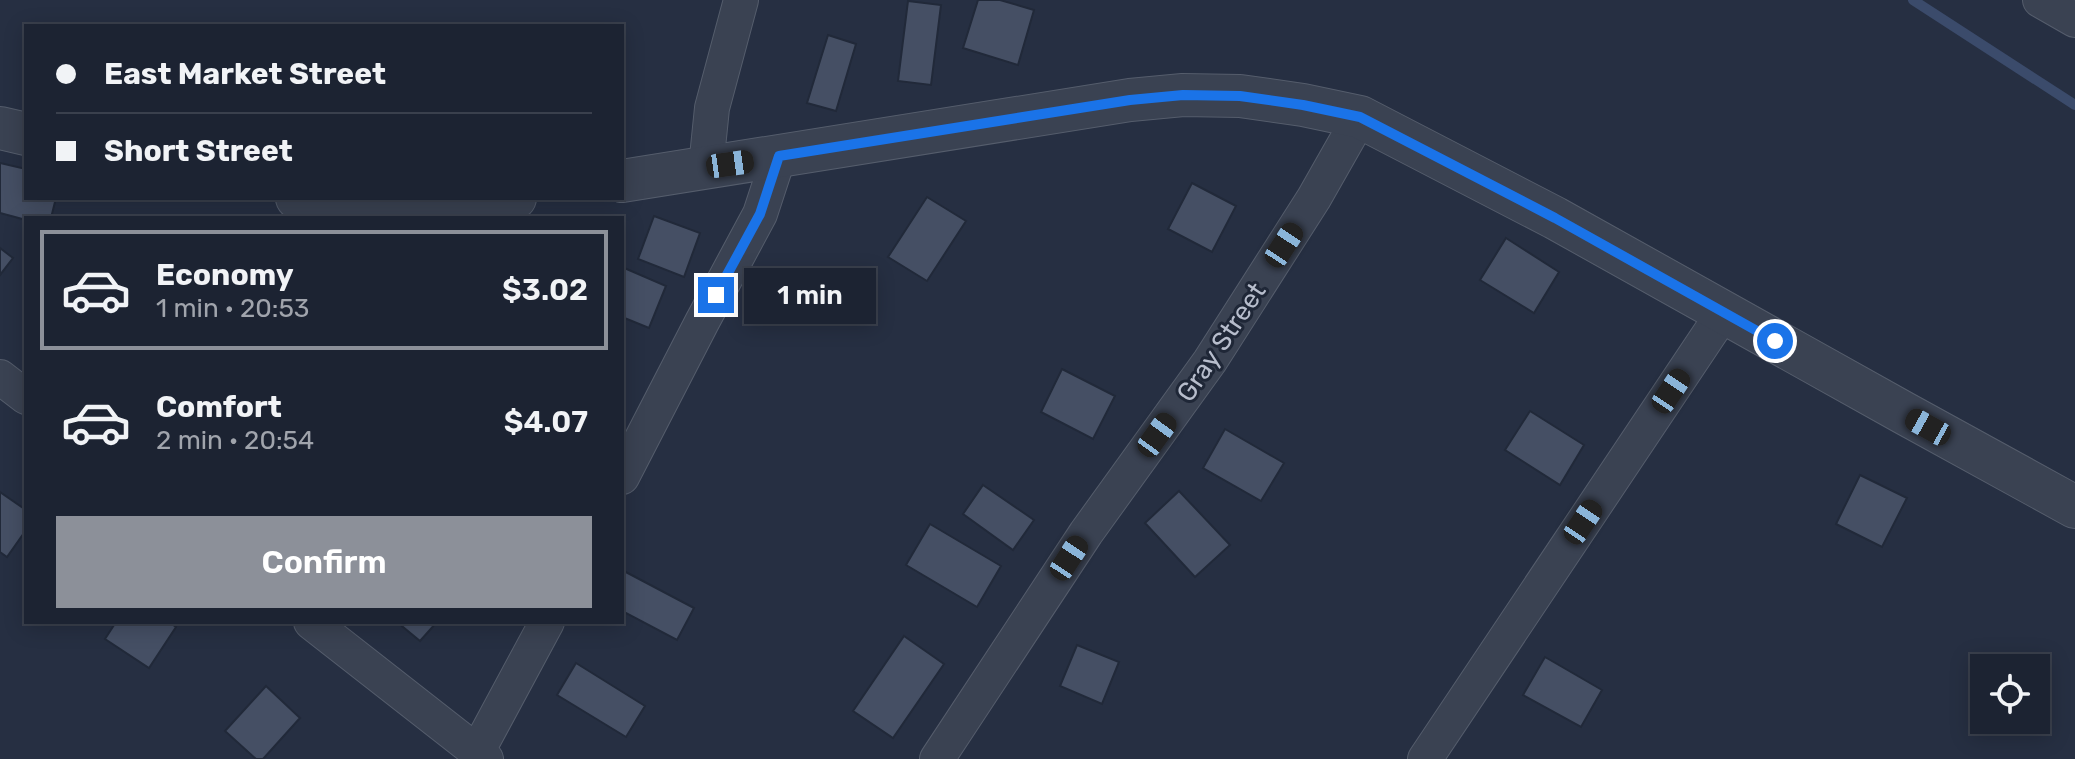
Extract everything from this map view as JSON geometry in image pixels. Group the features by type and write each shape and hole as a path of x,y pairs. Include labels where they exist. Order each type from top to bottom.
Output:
{"street":[{"path":"706,167 712,108 741,0"},
{"path":"2040,0 2075,20"},
{"path":"624,181 1130,100 1183,95 1240,96 1360,117 1555,218 2075,507"},
{"name":"Gray Street","path":"937,759 1086,533 1210,361 1314,198 1360,117"},
{"path":"0,128 24,134"},
{"path":"624,473 760,214 779,156"},
{"path":"310,200 351,206 412,207 501,200"},
{"path":"1425,759 1724,312"},
{"path":"0,377 24,395"},
{"path":"314,624 481,756 546,624"}],"building":[{"path":"978,0 1000,0 1034,10 1018,65 963,48"},
{"path":"908,1 941,5 931,85 898,81"},
{"path":"828,35 856,44 836,111 807,103"},
{"path":"0,163 24,169 24,200 56,200 52,216 24,216 24,219 0,213"},
{"path":"1192,183 1236,206 1212,252 1168,229"},
{"path":"927,197 966,221 927,281 888,257"},
{"path":"654,216 700,233 684,277 638,259"},
{"path":"1506,238 1559,272 1534,313 1480,280"},
{"path":"0,248 13,258 0,275"},
{"path":"624,268 666,286 649,328 624,318"},
{"path":"1062,369 1115,396 1093,439 1041,412"},
{"path":"1530,411 1584,445 1560,485 1505,450"},
{"path":"1225,429 1284,463 1261,501 1203,468"},
{"path":"1860,475 1907,498 1882,547 1836,524"},
{"path":"983,485 1034,520 1013,550 963,514"},
{"path":"1179,491 1230,545 1195,577 1145,523"},
{"path":"0,492 24,509 24,533 7,557 0,552"},
{"path":"930,524 1001,566 977,607 906,565"},
{"path":"624,571 694,608 677,640 624,612"},
{"path":"115,624 172,624 176,627 149,668 105,639"},
{"path":"399,624 435,624 420,641"},
{"path":"904,636 944,664 893,738 853,711"},
{"path":"1077,645 1119,662 1102,704 1060,686"},
{"path":"1545,657 1602,690 1581,727 1523,695"},
{"path":"576,663 645,706 626,737 557,695"},
{"path":"266,686 300,718 263,759 256,759 225,731"}],"waterway":[{"path":"1913,0 2075,105"}],"route":[{"path":"716,295 760,214 779,156 1130,100 1183,95 1240,96 1360,117 1555,218 1775,341"}]}
